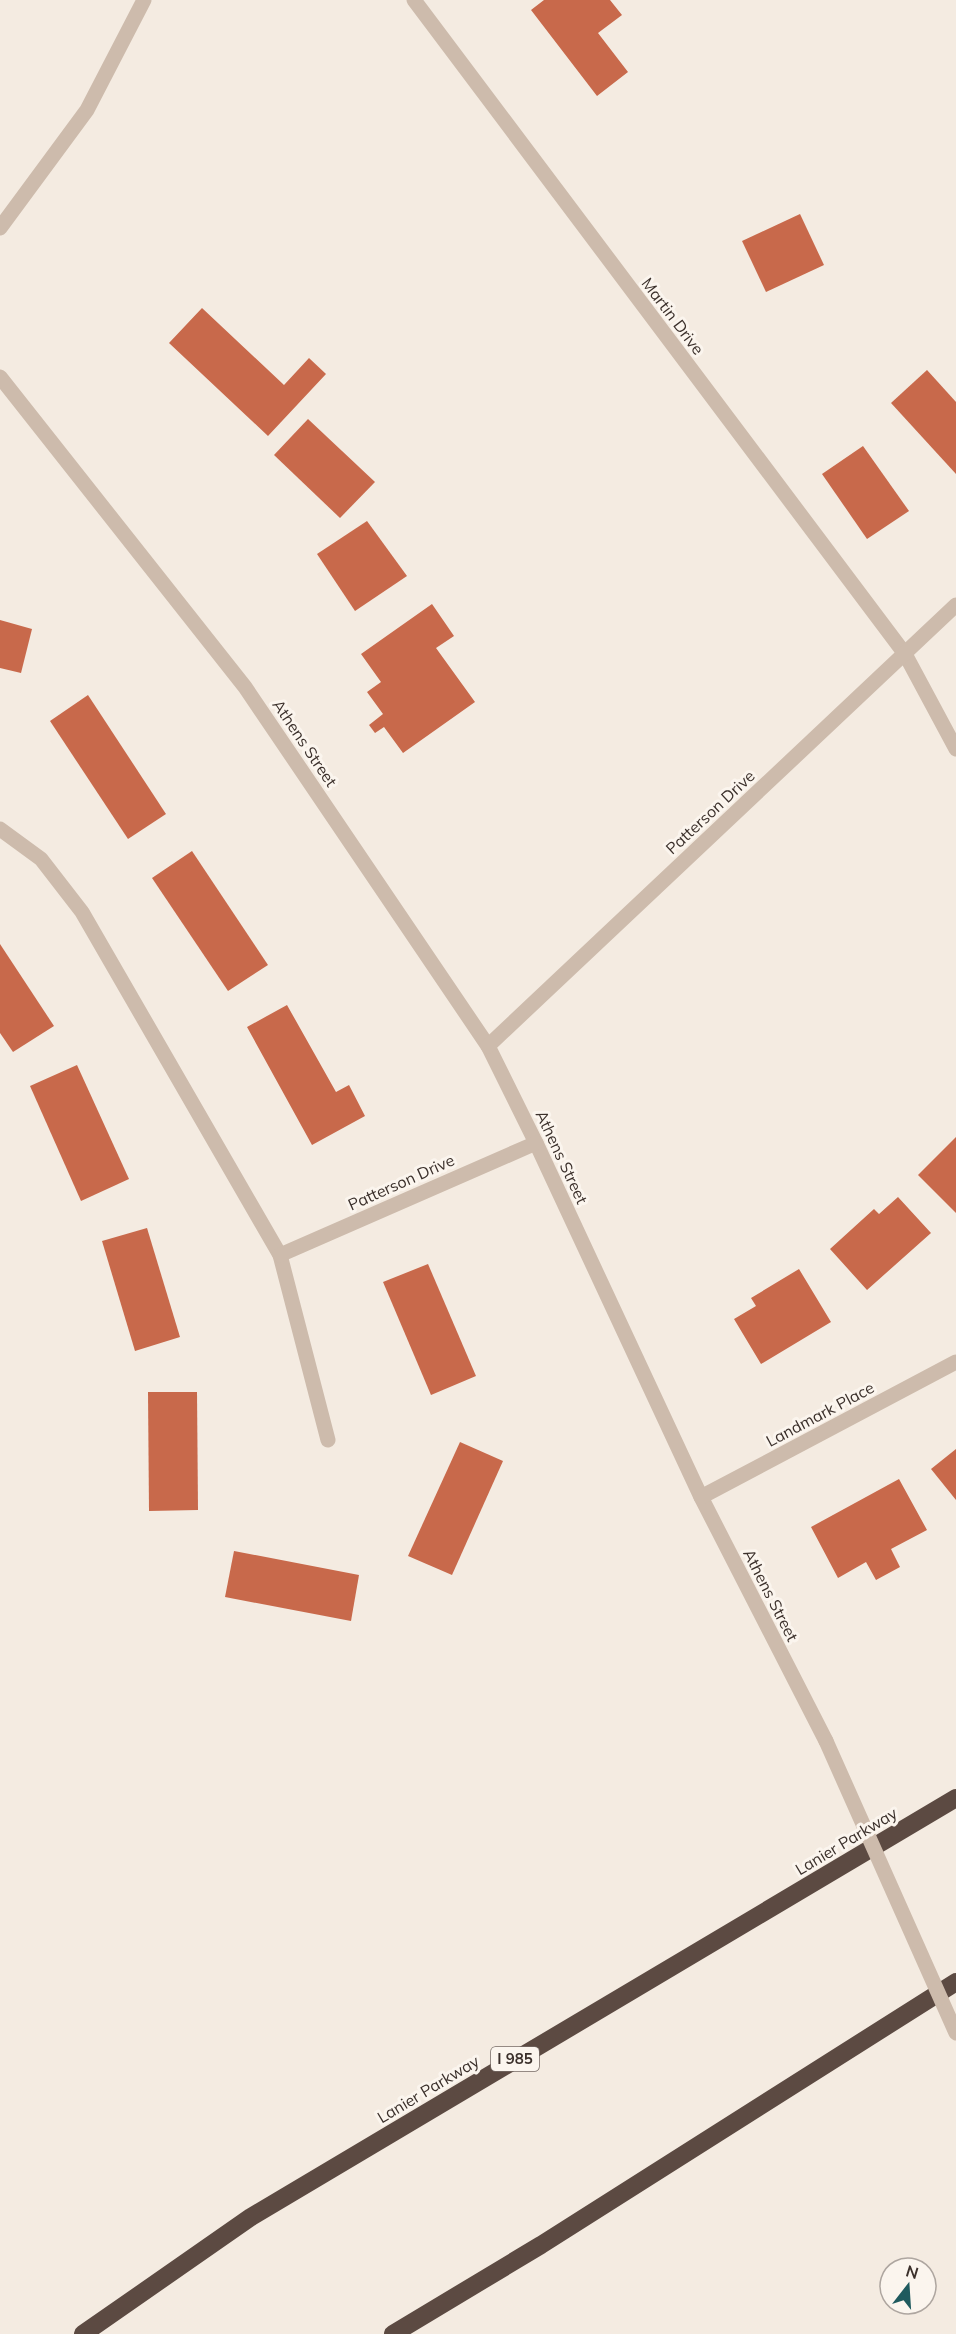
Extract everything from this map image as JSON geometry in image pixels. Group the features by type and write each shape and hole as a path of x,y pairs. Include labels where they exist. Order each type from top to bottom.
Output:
{"highway":[{"name":"Lanier Parkway","path":"83,2334 251,2217 956,1798"},
{"path":"393,2334 541,2245 956,1982"}],"street":[{"path":"0,228 87,110 144,0"},
{"name":"Martin Drive","path":"414,0 905,654 956,749"},
{"name":"Athens Street","path":"0,377 245,687 488,1046 536,1143 701,1497 826,1741 956,2033"},
{"name":"Patterson Drive","path":"488,1046 956,605"},
{"path":"0,829 41,859 82,912 280,1255 328,1440"},
{"name":"Patterson Drive","path":"280,1255 536,1143"},
{"name":"Landmark Place","path":"701,1497 956,1362"}],"building":[{"path":"544,0 610,0 622,15 598,33 628,72 597,96 531,10"},
{"path":"800,214 824,265 766,292 742,241"},
{"path":"202,308 284,385 309,358 326,374 268,436 169,343"},
{"path":"927,370 956,402 956,474 891,403"},
{"path":"308,419 375,482 340,518 274,455"},
{"path":"863,446 909,511 867,539 822,474"},
{"path":"367,521 407,576 355,611 317,554"},
{"path":"432,604 454,636 436,648 475,702 403,753 384,727 375,733 369,725 383,714 367,692 381,682 361,654"},
{"path":"0,620 32,629 21,673 0,668"},
{"path":"88,695 166,814 128,839 50,721"},
{"path":"192,851 268,965 228,991 152,878"},
{"path":"0,944 54,1026 13,1052 0,1033"},
{"path":"287,1005 336,1092 349,1085 365,1116 312,1145 247,1027"},
{"path":"77,1065 129,1179 81,1201 30,1086"},
{"path":"956,1137 956,1213 918,1175"},
{"path":"898,1197 931,1233 867,1290 830,1249 874,1209 879,1214"},
{"path":"147,1228 180,1337 135,1351 102,1241"},
{"path":"428,1264 476,1376 431,1395 383,1282"},
{"path":"799,1269 831,1322 761,1364 734,1319 756,1306 751,1298"},
{"path":"148,1392 197,1392 198,1510 149,1511"},
{"path":"460,1442 503,1461 452,1575 408,1556"},
{"path":"956,1449 956,1500 931,1469"},
{"path":"899,1479 927,1530 891,1549 900,1567 876,1580 866,1562 838,1578 811,1527"},
{"path":"234,1551 359,1575 351,1621 225,1597"}]}
